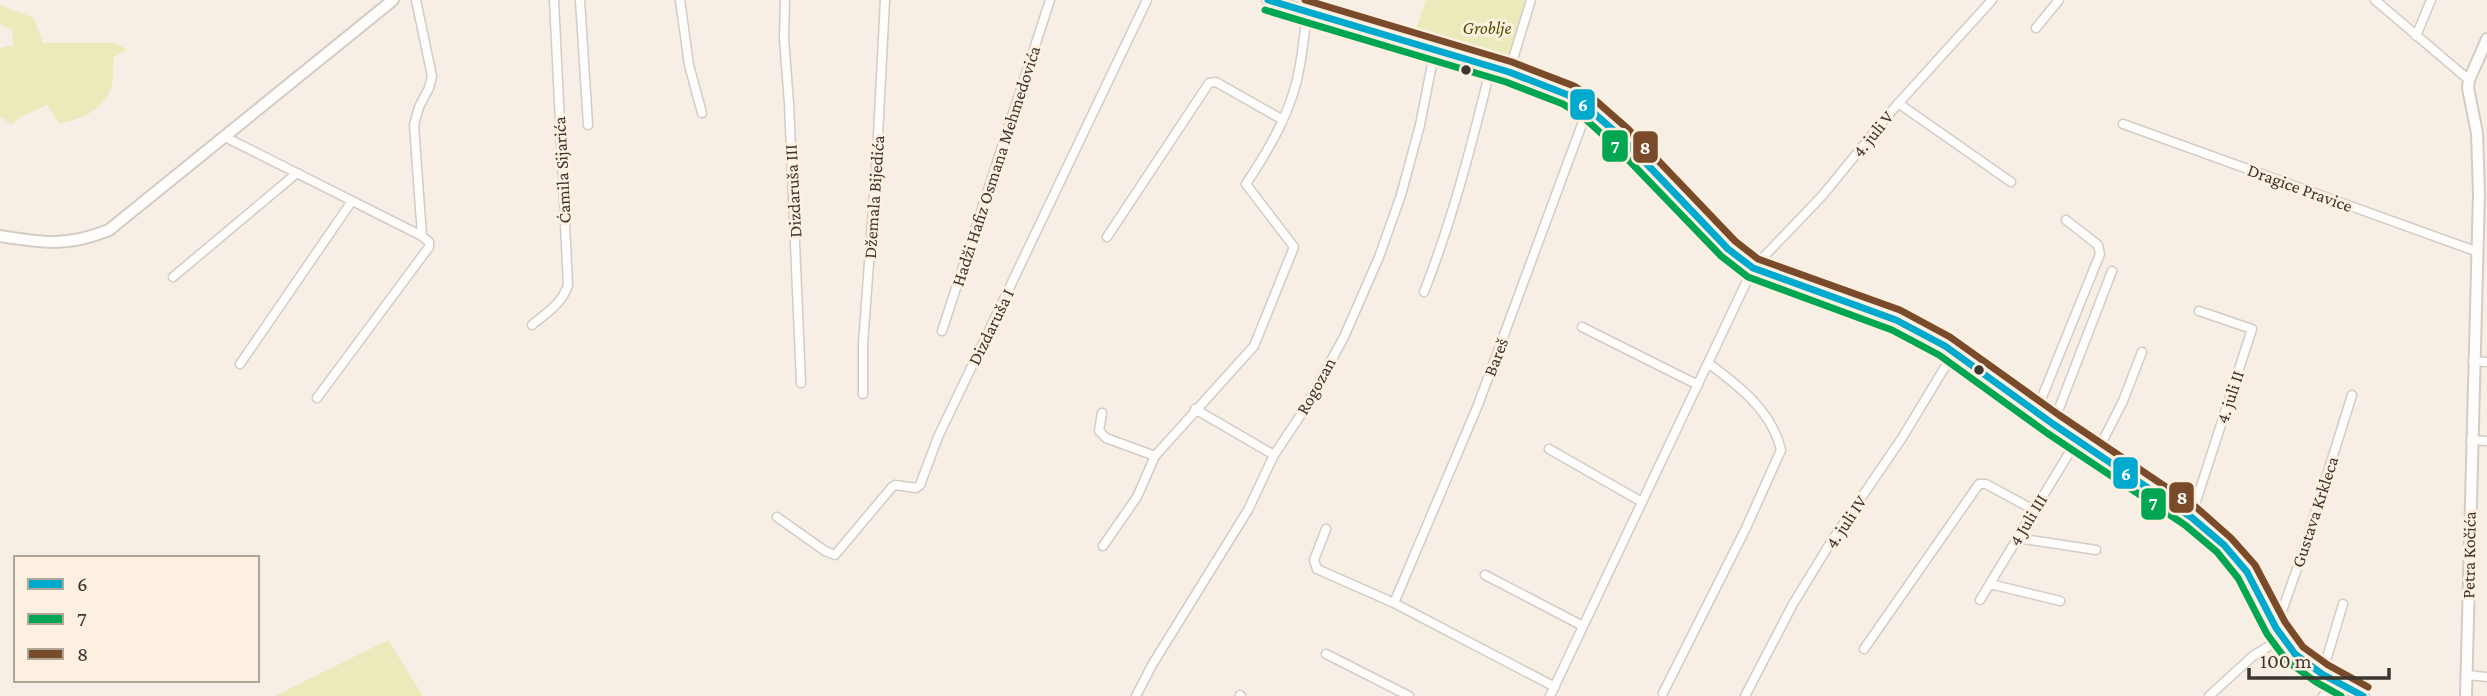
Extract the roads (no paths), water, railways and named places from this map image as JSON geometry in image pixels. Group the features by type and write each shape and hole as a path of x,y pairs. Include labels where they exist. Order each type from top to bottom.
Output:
{"street":[{"path":"0,236 56,243 76,242 109,230 393,0"},
{"path":"416,0 432,76 414,125 422,236"},
{"name":"Ćamila Sijarića","path":"532,325 565,296 568,285 554,0"},
{"name":"Ćamila Sijarića","path":"580,0 588,125"},
{"path":"680,0 689,65 702,113"},
{"name":"Dizdaruša III","path":"785,0 783,39 789,103 801,383"},
{"name":"Džemala Bijedića","path":"863,394 863,344 885,0"},
{"name":"Hadži Hafiz Osmana Mehmedovića","path":"942,331 1051,0"},
{"name":"Dizdaruša I","path":"777,517 825,551 835,555 892,487 895,485 916,488 920,485 938,437 1147,0"},
{"path":"1268,0 1491,66 1568,95 1588,108 1621,137 1719,240 1753,268 1903,322 1954,352 2053,424 2190,517 2224,545 2247,572 2279,633 2303,662 2363,696"},
{"path":"1509,72 1531,0"},
{"name":"4. juli V","path":"1753,268 1822,196 1898,103 1992,0"},
{"path":"2036,28 2059,0"},
{"path":"2375,0 2469,80 2487,40"},
{"path":"2416,36 2431,0"},
{"path":"1103,546 1137,496 1155,456 1254,346 1294,247 1246,184 1267,152 1283,120 1300,68 1307,11"},
{"name":"Rogozan","path":"1136,696 1152,665 1248,510 1274,455 1304,410 1337,349 1379,257 1401,195 1420,125 1435,49"},
{"path":"1424,292 1464,178 1491,66"},
{"name":"Petra Kočića","path":"2466,696 2479,164 2469,80"},
{"path":"1107,237 1209,83 1216,82 1283,120"},
{"path":"1898,103 2011,182"},
{"name":"Bareš","path":"1394,603 1478,405 1588,108"},
{"name":"Dragice Pravice","path":"2123,124 2478,252"},
{"path":"225,137 422,236 429,242 429,247 317,398"},
{"path":"173,277 297,173"},
{"path":"240,364 352,201"},
{"path":"2036,412 2100,254 2098,245 2066,220"},
{"path":"1326,530 1314,559 1317,569 1394,603 1553,692 1753,268"},
{"path":"2053,424 2112,271"},
{"name":"4. juli II","path":"2190,517 2252,330 2199,311"},
{"path":"1582,327 1698,385"},
{"name":"4. juli IV","path":"1745,696 1793,604 1829,545 1902,438 1954,352"},
{"path":"2097,452 2123,401 2142,352"},
{"path":"2473,361 2487,362"},
{"path":"1663,693 1746,528 1781,450 1765,415 1753,400 1741,387 1708,363"},
{"name":"Gustava Krkleca","path":"2279,633 2352,395"},
{"path":"1195,409 1274,455"},
{"path":"1102,413 1099,431 1106,438 1155,456"},
{"name":"4 Juli III","path":"1980,600 2077,439"},
{"path":"2471,440 2487,441"},
{"path":"1549,449 1642,502"},
{"path":"1864,649 1979,484 1986,484 2034,510"},
{"path":"2017,538 2096,550"},
{"path":"1485,575 1583,626"},
{"path":"1990,584 2060,601"},
{"path":"2322,674 2343,604"},
{"path":"2209,696 2279,633"},
{"path":"1326,654 1409,696"},
{"path":"2467,675 2487,677"},
{"path":"2323,696 2337,682"}],"park label":[{"name":"Groblje","path":"1487,28"}]}
